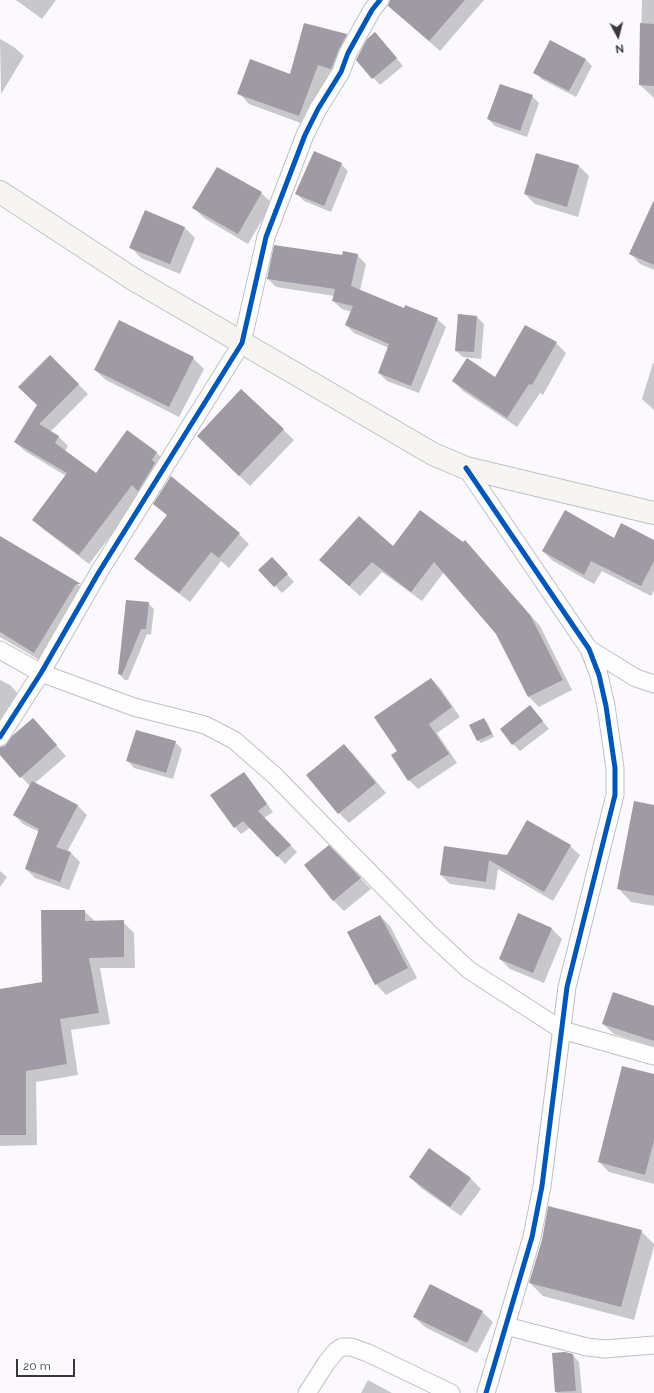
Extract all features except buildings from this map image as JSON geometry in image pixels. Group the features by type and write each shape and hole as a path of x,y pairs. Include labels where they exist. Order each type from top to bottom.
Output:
{"main road":[{"path":"0,192 133,279 433,454 466,468 654,513"}],"street":[{"path":"0,737 41,674 98,572 242,343 266,237 305,135 318,109 341,72 348,53 372,10 380,0"},
{"path":"466,468 589,649 599,675 606,706 615,768 616,795 567,987 539,1201 532,1237 486,1393"},
{"path":"589,649 636,678 654,684"},
{"path":"0,650 41,674 134,707 205,725 234,740 274,775 429,933 469,970 562,1030 654,1056"},
{"path":"506,1326 587,1347 605,1349 654,1345"},
{"path":"306,1393 336,1351 342,1348 350,1347 368,1353 451,1393"}],"cycle path":[{"path":"0,737 41,673 99,572 242,343 266,237 305,135 318,109 341,72 348,53 372,10 380,0"},
{"path":"466,468 589,649 599,675 606,706 615,768 615,795 567,987 542,1186 532,1237 486,1393"}]}
